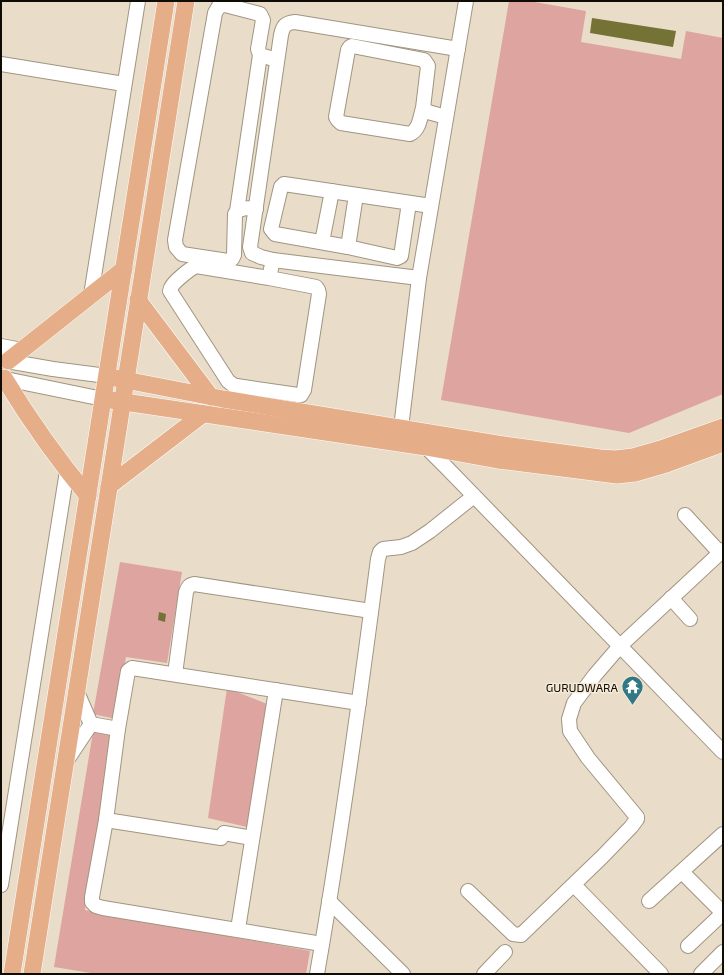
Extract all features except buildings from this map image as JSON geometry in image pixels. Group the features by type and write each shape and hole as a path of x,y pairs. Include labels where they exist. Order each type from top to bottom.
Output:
{"main road":[{"path":"12,974 166,1"},
{"path":"32,974 186,1"},
{"path":"5,360 22,350 124,269"},
{"path":"138,300 211,397"},
{"path":"107,376 211,397 497,444 600,458 615,459 633,457 723,427"},
{"path":"2,378 67,471 88,496"},
{"path":"103,399 426,447 498,460 617,475 635,473 666,464 723,443"},
{"path":"109,486 203,414"}],"street":[{"path":"92,295 138,1"},
{"path":"466,1 419,278 401,428 426,447 620,646 720,744"},
{"path":"225,5 260,14 263,20 258,50 260,55 237,211 235,214 234,256 228,261 182,254 176,247 176,232 215,12 219,6 225,5"},
{"path":"419,278 273,260 252,253 250,247 277,60 283,28 288,23 295,22 458,49"},
{"path":"352,46 424,60 428,66 423,108 416,130 410,134 341,123 336,116 348,50 350,47 352,46"},
{"path":"260,55 277,60"},
{"path":"1,64 124,84"},
{"path":"423,108 428,112 446,117"},
{"path":"409,203 401,256 397,258 348,247 275,234 271,230 281,188 284,184 431,206"},
{"path":"322,242 332,191"},
{"path":"348,247 356,195"},
{"path":"237,211 244,208 256,209"},
{"path":"269,278 273,260"},
{"path":"196,266 269,278 316,287 318,290 319,294 304,390 301,395 233,385 228,380 170,291 173,284 189,269 196,266"},
{"path":"1,346 22,350"},
{"path":"5,360 53,369 107,376"},
{"path":"2,378 103,399"},
{"path":"1,885 67,471"},
{"path":"317,974 359,703 380,552 383,549 401,547 412,543 430,531 474,496"},
{"path":"468,891 513,934 521,935 574,885 637,819 637,817 588,758 570,731 569,718 574,703 595,675 620,646 722,551 685,515"},
{"path":"174,674 186,592 188,587 194,584 371,611"},
{"path":"671,598 690,619"},
{"path":"322,944 103,908 96,906 92,902 92,897 106,820 118,729 128,671 132,668 359,703"},
{"path":"238,930 276,690"},
{"path":"77,692 91,724"},
{"path":"91,724 118,729"},
{"path":"66,763 91,724"},
{"path":"106,820 252,838"},
{"path":"649,901 723,834"},
{"path":"682,872 723,913 688,946"},
{"path":"574,885 661,974"},
{"path":"329,901 403,974"},
{"path":"484,974 505,952"},
{"path":"702,974 723,952"}],"shaded area":[{"path":"509,1 529,1 586,11 581,42 681,59 686,31 723,38 723,394 629,433 441,400"},
{"path":"120,562 182,572 167,663 126,657 116,719 93,714"},
{"path":"227,688 267,704 247,827 208,818"},
{"path":"93,732 112,735 85,910 310,951 306,974 97,974 54,967"}],"place":[{"name":"GURUDWARA","path":"633,706"}]}
